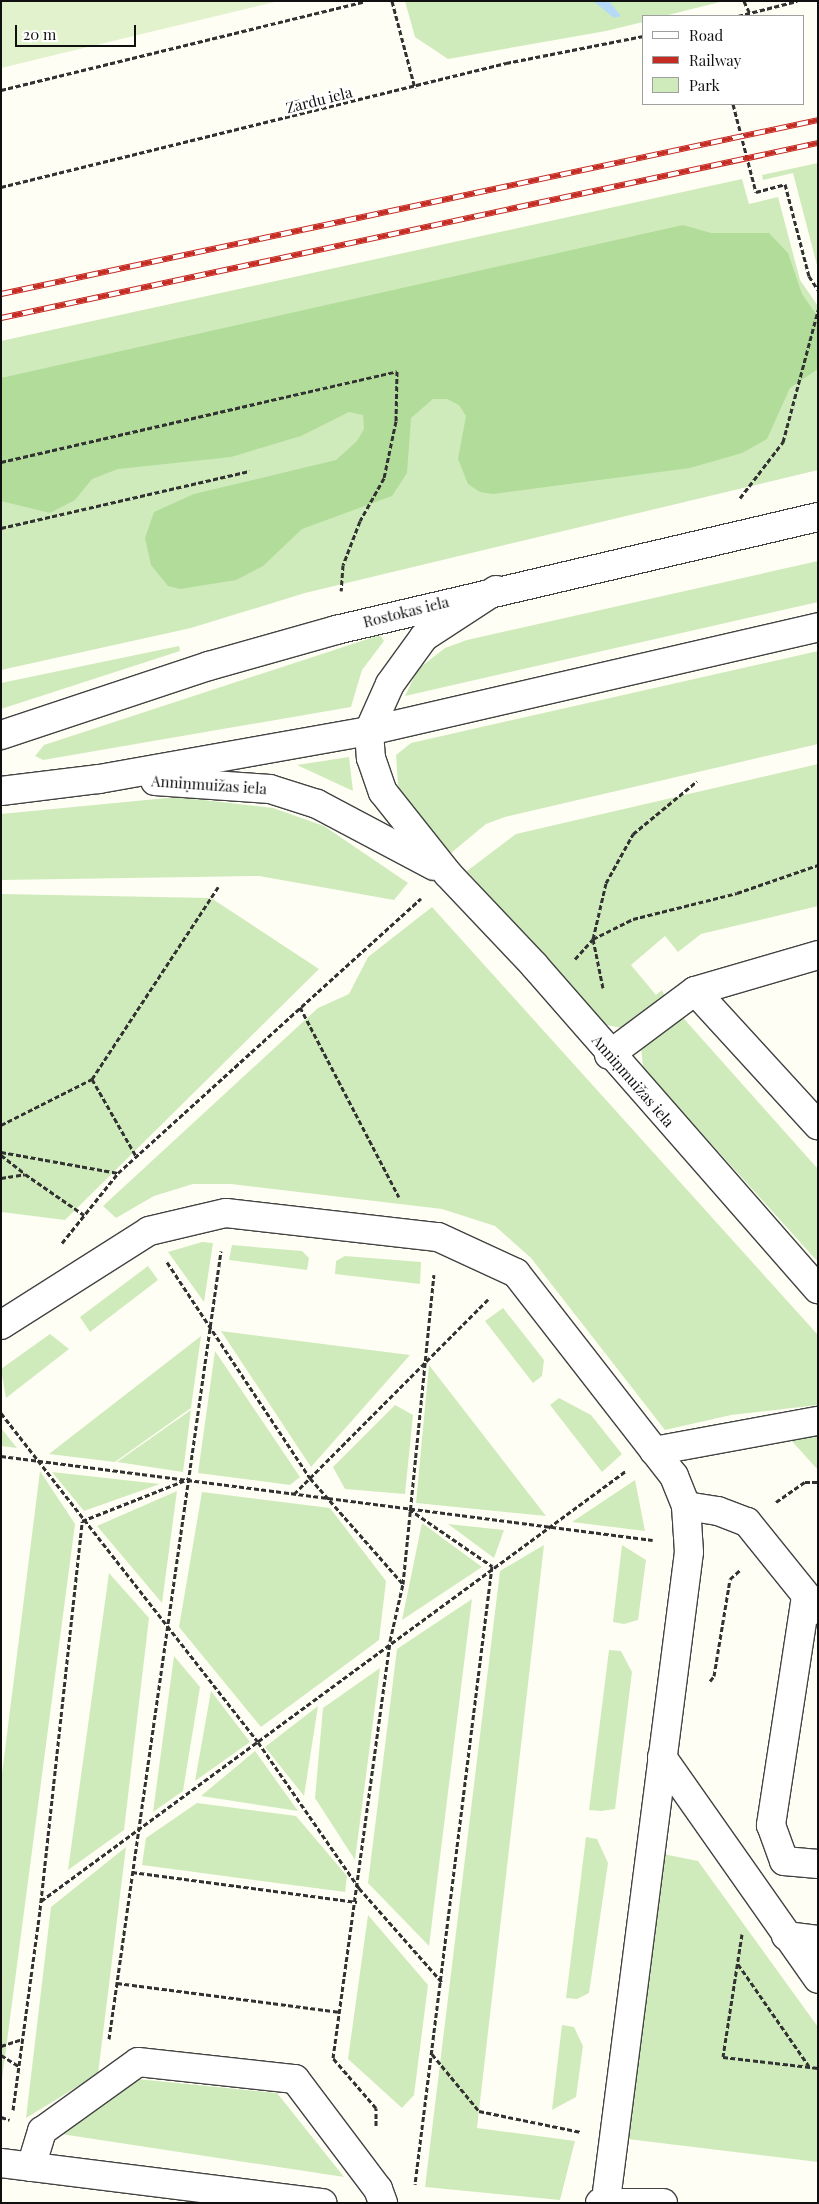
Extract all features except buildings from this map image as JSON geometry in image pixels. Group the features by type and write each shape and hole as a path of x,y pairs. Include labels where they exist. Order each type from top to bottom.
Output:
{"street":[{"name":"Rostokas iela","path":"1,735 209,666 496,590 818,517"},
{"name":"Anniņmuižas iela","path":"496,590 424,637 390,684 369,731 371,758 383,792 448,874 534,965 609,1055 818,1289"},
{"path":"1,791 99,779 369,731 818,627"},
{"name":"Anniņmuižas iela","path":"99,779 270,789 317,804 448,874"},
{"path":"609,1055 695,990 818,955"},
{"path":"695,990 818,1125"},
{"path":"1,1326 149,1231 226,1213 428,1236 516,1273 674,1476 686,1506 689,1552 603,2202 663,2203"},
{"path":"654,1452 818,1421"},
{"path":"686,1506 718,1511 747,1522 769,1547 812,1603 771,1825 784,1861 818,1864"},
{"path":"662,1757 749,1884 818,1979"},
{"path":"786,1936 818,1940"},
{"path":"31,2167 42,2131 138,2062 295,2079 378,2189 383,2203"},
{"path":"1,2163 323,2203"}],"path":[{"path":"1,90 365,1"},
{"path":"392,1 415,88"},
{"path":"744,1 751,15 797,1"},
{"name":"Zārdu iela","path":"1,188 415,88 506,63 642,36"},
{"path":"733,105 756,192 785,184 809,276 818,290"},
{"path":"739,498 783,442 818,310"},
{"path":"1,462 397,371 396,421 384,478 350,548 341,591"},
{"path":"1,528 250,471"},
{"path":"603,992 593,939 606,883 633,834 697,781"},
{"path":"593,939 633,919 737,893 818,865"},
{"path":"1,1125 92,1079 218,887"},
{"path":"1,1153 118,1173 424,895"},
{"path":"300,1007 428,1236 424,1362 408,1509 403,1584 390,1641 359,1888 333,2058 376,2108 376,2135"},
{"path":"92,1079 136,1156"},
{"path":"1,1153 24,1174 84,1215"},
{"path":"1,1178 24,1174"},
{"path":"102,2088 226,1213"},
{"path":"163,1256 310,1478 334,1500 403,1584"},
{"path":"294,1494 491,1296"},
{"path":"1,1413 82,1521 168,1624 258,1742 359,1888 442,1982"},
{"path":"41,1901 258,1742 492,1566 551,1527 654,1452"},
{"path":"1,1456 655,1541 689,1552"},
{"path":"82,1521 188,1479"},
{"path":"747,1522 805,1482 818,1482"},
{"path":"408,1509 492,1566"},
{"path":"9,2128 24,2039 41,1901 82,1521"},
{"path":"654,1532 654,1550"},
{"path":"671,1692 696,1695 714,1676 730,1580 769,1547"},
{"path":"414,2193 442,1982 492,1566"},
{"path":"132,1872 357,1902"},
{"path":"749,1884 723,2057 818,2068"},
{"path":"738,1964 809,2066"},
{"path":"117,1983 340,2012"},
{"path":"1,2046 24,2039"},
{"path":"432,2054 479,2111 549,2128"},
{"path":"1,2055 20,2067"},
{"path":"1,2117 11,2120"},
{"path":"584,2141 586,2123"}],"green space":[{"path":"1,1 279,1 1,68"},
{"path":"405,1 724,1 668,15 642,15 642,22 606,31 448,59 415,37"},
{"path":"818,163 818,269 793,173 763,180 762,175"},
{"path":"742,179 749,204 778,197 800,280 818,306 818,470 305,593 191,628 1,670 1,341"},
{"path":"683,225 711,233 769,233 788,253 802,294 818,317 818,369 790,388 767,439 742,453 690,468 493,494 480,492 468,484 458,459 466,416 459,405 447,399 433,399 411,418 407,473 392,496 302,529 263,566 236,580 180,589 168,586 151,565 145,538 154,512 194,494 336,460 357,441 364,429 363,415 349,412 301,436 231,457 118,469 92,479 75,500 50,513 1,501 1,378"},
{"path":"818,561 818,602 405,696 418,669 445,648 467,640"},
{"path":"380,635 384,641 362,670 351,707 43,760 35,756 44,745"},
{"path":"179,646 180,651 1,709 1,683"},
{"path":"818,651 818,744 505,817 486,824 451,853 409,808 398,785 396,755 411,743"},
{"path":"349,757 353,791 297,765"},
{"path":"818,764 818,906 701,934 678,952 665,936 631,965 656,995 662,990 667,1001 633,1030 606,1025 467,871 516,834"},
{"path":"177,797 273,808 324,826 408,883 394,900 259,876 1,880 1,814"},
{"path":"1,894 211,898 319,969 65,1220 1,1212"},
{"path":"432,907 818,1335 818,1405 731,1415 665,1430 531,1258 495,1226 442,1209 231,1184 193,1184 154,1196 116,1218 103,1206 318,1008 349,994 368,957"},
{"path":"678,1012 818,1169 818,1262 643,1068 641,1047"},
{"path":"202,1242 213,1243 204,1302 168,1252"},
{"path":"232,1245 302,1251 309,1258 307,1270 229,1260"},
{"path":"345,1256 421,1262 420,1284 335,1274 336,1261"},
{"path":"148,1266 158,1280 90,1332 80,1317"},
{"path":"503,1308 544,1360 542,1376 533,1383 485,1321"},
{"path":"221,1331 410,1355 311,1467"},
{"path":"50,1334 69,1349 6,1398 1,1369"},
{"path":"201,1336 191,1408 115,1462 49,1454"},
{"path":"215,1351 300,1477 290,1485 198,1473"},
{"path":"429,1365 546,1516 416,1503"},
{"path":"559,1398 591,1415 622,1454 602,1472 550,1405"},
{"path":"395,1405 413,1415 405,1494 345,1489 333,1467"},
{"path":"191,1410 183,1472 117,1462"},
{"path":"1,1428 17,1448 1,1446"},
{"path":"818,1436 818,1470 790,1439"},
{"path":"40,1471 75,1524 1,2087 1,1782"},
{"path":"52,1472 160,1484 84,1511"},
{"path":"635,1480 645,1531 572,1522"},
{"path":"177,1491 162,1603 97,1526"},
{"path":"202,1492 330,1508 386,1581 379,1640 261,1727 179,1627"},
{"path":"422,1523 482,1567 402,1620"},
{"path":"448,1524 504,1530 494,1558"},
{"path":"544,1545 477,2128 575,2141 560,2200 425,2187 500,1571"},
{"path":"622,1545 646,1560 638,1620 624,1624 613,1622"},
{"path":"109,1573 149,1618 124,1830 68,1870"},
{"path":"472,1599 429,1946 368,1883 397,1649"},
{"path":"609,1650 621,1651 632,1672 615,1809 589,1810"},
{"path":"174,1656 200,1687 183,1791 153,1812"},
{"path":"380,1668 355,1860 315,1798 323,1708"},
{"path":"211,1691 250,1742 195,1781"},
{"path":"318,1706 304,1796 265,1747"},
{"path":"255,1751 298,1811 201,1796"},
{"path":"197,1803 296,1816 347,1876 345,1892 142,1865 146,1838"},
{"path":"586,1837 597,1839 608,1863 589,1993 577,1999 566,1998"},
{"path":"126,1847 98,2074 26,2118 51,1907"},
{"path":"663,1854 698,1861 818,2027 818,2162 627,2139"},
{"path":"368,1915 428,1985 414,2095 402,2108 348,2059"},
{"path":"562,2025 574,2027 583,2046 576,2097 552,2110"},
{"path":"137,2079 277,2093 344,2177 61,2134"}],"water":[{"path":"593,1 609,1 621,16 614,18"}],"railway":[{"path":"1,294 818,120"},
{"path":"1,318 818,143"}]}
